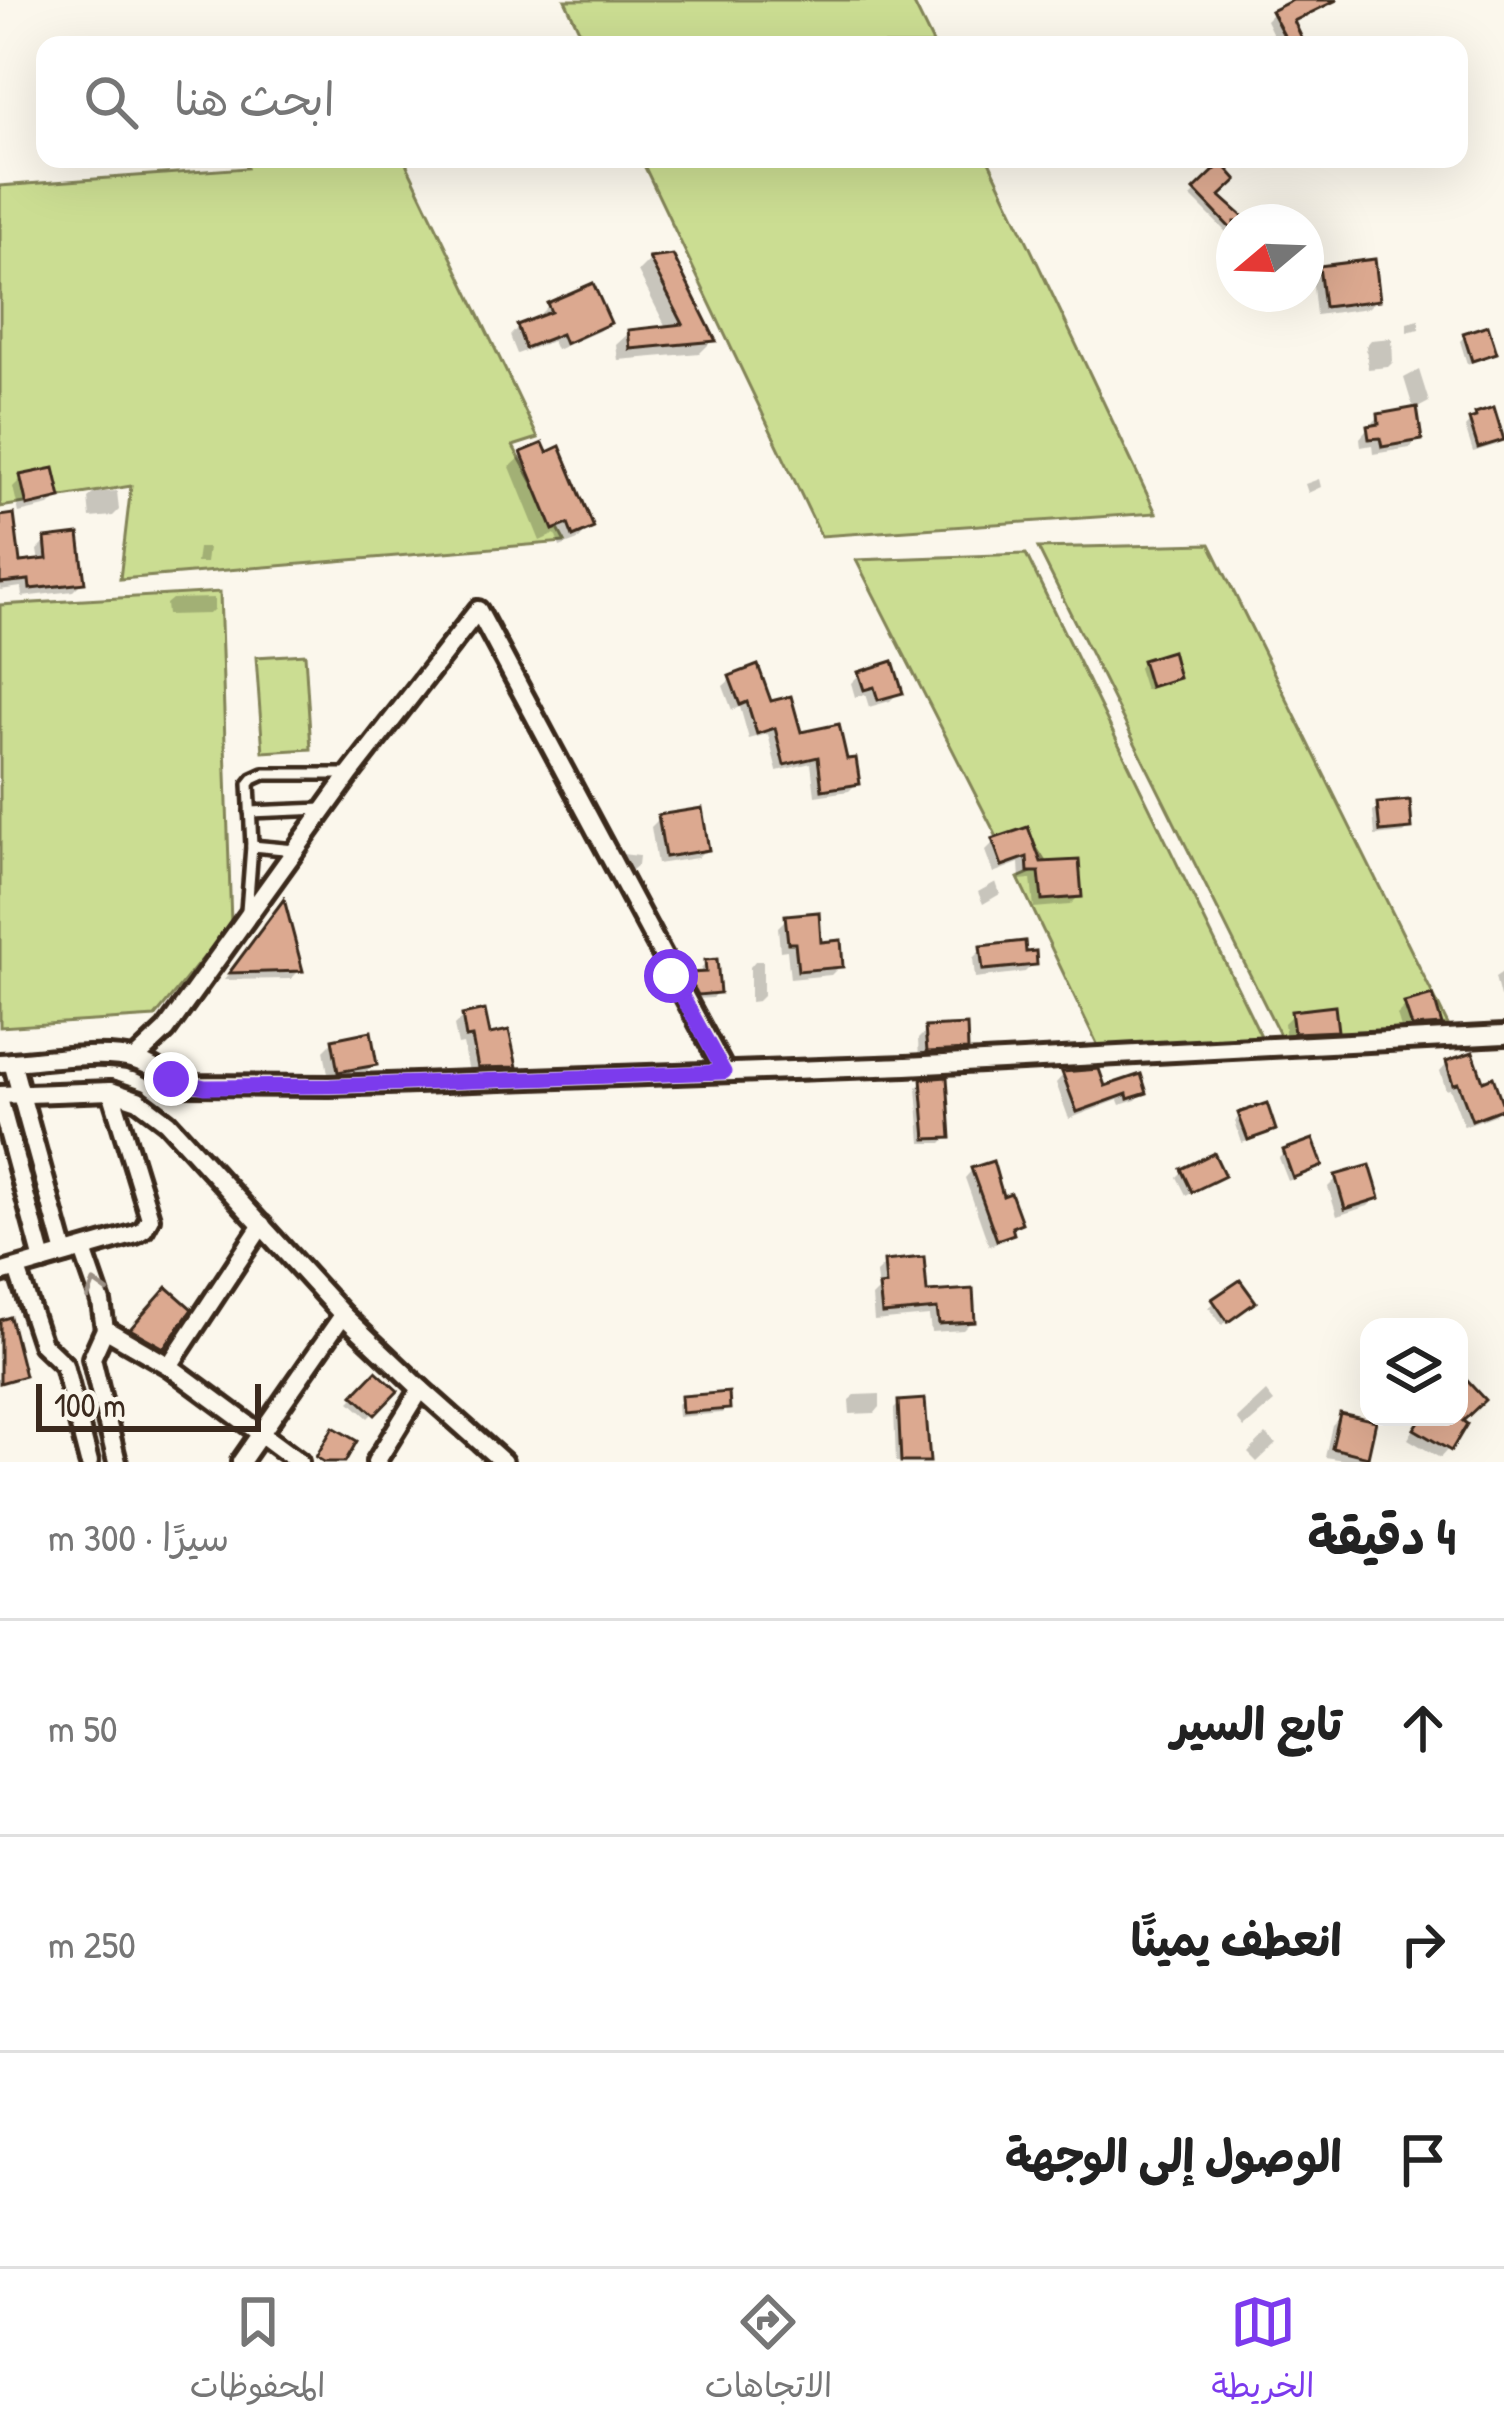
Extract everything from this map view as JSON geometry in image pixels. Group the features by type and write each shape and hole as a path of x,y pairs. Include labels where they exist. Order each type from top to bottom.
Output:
{"street":[{"path":"134,1060 166,1030 350,774 478,610 724,1072"},
{"path":"117,1462 92,1358 105,1329 100,1302 74,1252 6,1062 98,1057 134,1060 171,1079 205,1087 352,1086 1126,1056 1504,1035"},
{"path":"89,1462 64,1365 42,1344 8,1271 144,1229 150,1218 111,1091"},
{"path":"43,1261 0,1099 111,1091 137,1100 167,1122 344,1315 503,1462"},
{"path":"170,1366 262,1225"},
{"path":"242,1462 344,1315"},
{"path":"105,1329 170,1366 299,1462"},
{"path":"64,1365 92,1358"},
{"path":"376,1462 421,1389"}],"lane":[{"path":"247,916 252,846 249,784 264,774 350,774"},
{"path":"250,812 326,809"},
{"path":"252,846 296,850"}],"green space":[{"path":"565,0 912,0 930,36 582,36"},
{"path":"247,168 408,168 538,438 513,446 565,542 120,579 131,486 0,507 0,186"},
{"path":"645,168 992,168 1156,513 821,536"},
{"path":"1210,544 1448,1025 1282,1039 1038,548"},
{"path":"1026,554 1262,1038 1099,1048 1018,878 1047,865 1026,832 997,837 856,560"},
{"path":"220,592 231,924 155,1017 0,1027 0,605"},
{"path":"305,654 311,749 263,752 256,657"}],"building":[{"path":"1293,0 1337,0 1294,21 1301,36 1284,36 1271,11"},
{"path":"1217,168 1226,168 1237,180 1220,196 1229,204 1216,204 1216,213 1194,190"},
{"path":"673,255 716,341 630,349 628,330 683,324 649,258"},
{"path":"1375,259 1380,300 1324,307 1324,265"},
{"path":"593,283 611,323 565,344 561,334 525,348 517,325 551,312 547,303"},
{"path":"1488,325 1497,353 1472,361 1463,333"},
{"path":"1417,407 1422,440 1382,447 1380,438 1369,439 1367,426 1379,424 1378,414"},
{"path":"1494,407 1504,440 1478,448 1469,419"},
{"path":"543,443 547,452 560,446 594,528 573,537 568,524 553,530 521,452"},
{"path":"54,468 61,498 27,506 20,475"},
{"path":"14,514 20,562 47,559 45,538 79,534 85,583 30,589 29,580 0,583 0,516"},
{"path":"1172,651 1179,678 1150,687 1142,660"},
{"path":"893,661 903,693 878,700 874,687 864,690 858,672"},
{"path":"758,665 771,701 791,696 801,732 839,724 847,759 856,758 860,784 822,790 818,757 784,765 775,728 757,734 747,702 740,705 729,676"},
{"path":"1410,800 1412,829 1380,832 1377,803"},
{"path":"702,808 709,850 665,857 658,815"},
{"path":"1028,827 1041,862 1079,860 1082,897 1042,900 1039,872 1028,872 1027,857 1002,866 992,839"},
{"path":"284,899 303,971 229,973"},
{"path":"819,912 821,942 841,940 843,967 798,971 785,915"},
{"path":"1025,941 1026,952 1036,951 1037,965 983,970 980,946"},
{"path":"717,959 720,993 698,995 690,973 706,972 705,960"},
{"path":"1433,995 1442,1025 1412,1027 1404,1003"},
{"path":"1335,1006 1338,1031 1294,1033 1291,1011"},
{"path":"485,1010 490,1034 509,1030 517,1067 478,1068 462,1015"},
{"path":"967,1025 968,1050 927,1052 925,1027"},
{"path":"371,1031 377,1065 338,1072 332,1039"},
{"path":"1473,1052 1483,1081 1493,1077 1504,1108 1472,1120 1446,1061"},
{"path":"1099,1069 1105,1086 1141,1074 1147,1093 1128,1099 1127,1094 1077,1112 1062,1072"},
{"path":"947,1077 951,1138 926,1139 921,1079"},
{"path":"1267,1103 1276,1130 1248,1140 1238,1113"},
{"path":"1313,1139 1323,1166 1293,1178 1283,1150"},
{"path":"1214,1153 1225,1176 1192,1192 1181,1169"},
{"path":"993,1161 1003,1196 1011,1193 1022,1223 1012,1227 1014,1234 997,1240 971,1168"},
{"path":"1370,1165 1380,1198 1345,1209 1335,1175"},
{"path":"924,1257 927,1292 973,1289 975,1322 939,1324 937,1309 882,1314 879,1286 886,1285 884,1261"},
{"path":"1240,1280 1256,1302 1228,1322 1212,1299"},
{"path":"167,1287 192,1309 164,1348 130,1329"},
{"path":"10,1317 25,1376 0,1383 0,1320"},
{"path":"376,1371 398,1391 375,1415 353,1395"},
{"path":"1468,1382 1485,1400 1468,1416"},
{"path":"729,1392 730,1409 682,1413 681,1396"},
{"path":"925,1399 930,1462 901,1462 898,1401"},
{"path":"1340,1413 1360,1417 1360,1426 1375,1426 1368,1457 1332,1448"},
{"path":"1416,1426 1466,1426 1451,1451 1414,1429"},
{"path":"333,1427 357,1441 345,1462 316,1457"}],"route":[{"path":"171,1079 205,1087 330,1086 724,1072 671,976"}]}
